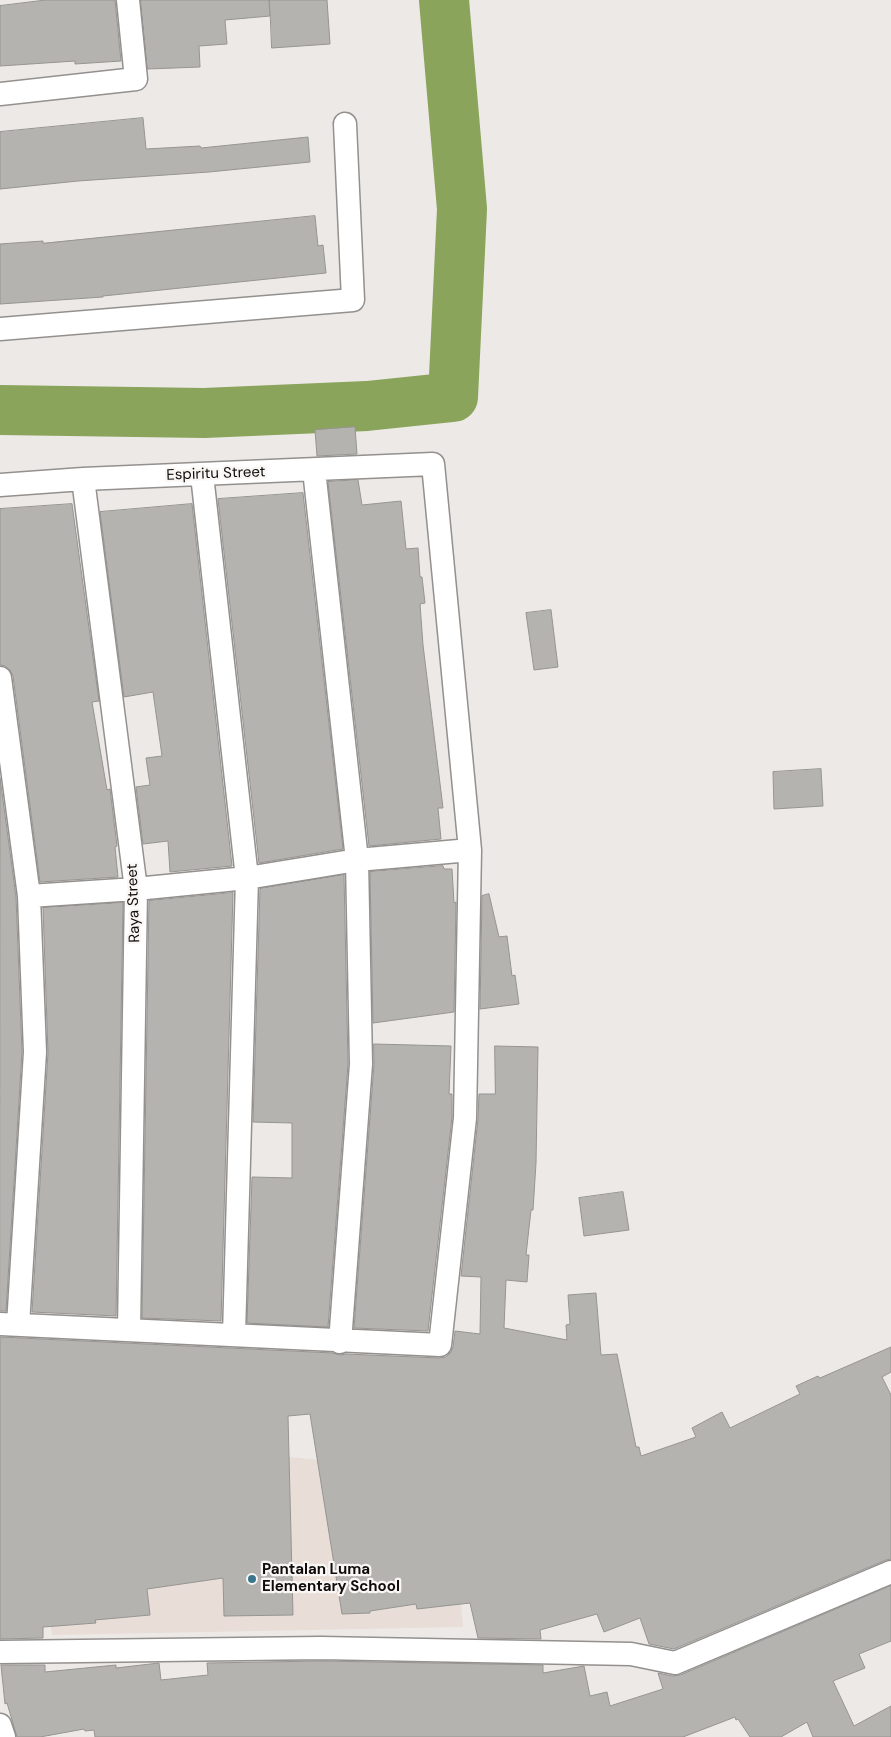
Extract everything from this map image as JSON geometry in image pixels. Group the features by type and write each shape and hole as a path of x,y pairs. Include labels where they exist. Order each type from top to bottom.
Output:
{"street":[{"path":"0,94 136,79 128,0"},
{"path":"0,329 353,300 345,124"},
{"name":"Espiritu Street","path":"0,485 83,479 433,464 470,850"},
{"path":"314,470 357,860 361,1064 340,1342"},
{"path":"202,475 247,878 234,1335"},
{"name":"Raya Street","path":"83,479 136,889 130,1330"},
{"path":"0,678 29,896 36,1052 9,1324 340,1342 440,1345 465,1118 470,850 357,860 247,878 136,889 29,896"},
{"path":"0,1652 330,1648 631,1654 675,1663 891,1572"},
{"path":"0,1725 4,1737"}],"shaded area":[{"name":"Pantalan Luma Elementary School","path":"82,1438 451,1472 463,1627 52,1635 38,1531"}],"building":[{"path":"46,0 115,0 121,61 75,64 75,61 0,66 0,6"},
{"path":"141,0 269,0 270,16 225,20 227,44 199,46 200,67 148,69"},
{"path":"270,0 327,0 330,44 272,48"},
{"path":"143,118 146,149 200,146 201,148 308,137 310,162 0,189 0,132"},
{"path":"315,216 318,246 323,245 326,273 103,297 0,304 0,244 43,241 43,243"},
{"path":"355,427 357,454 317,456 315,430"},
{"path":"358,480 362,505 401,501 406,549 418,548 420,577 422,577 425,603 420,604 423,645 443,808 438,808 441,839 369,846 328,482"},
{"path":"303,493 343,849 259,863 218,499"},
{"path":"72,504 99,701 92,702 107,790 110,789 117,846 115,847 118,877 40,882 13,676 10,670 0,665 0,509"},
{"path":"192,504 232,866 170,872 168,841 143,844 136,787 150,785 146,758 162,756 153,692 124,697 100,512"},
{"path":"551,610 558,667 534,670 526,613"},
{"path":"821,769 823,806 774,809 773,772"},
{"path":"0,778 16,897 22,1052 6,1311 0,1311"},
{"path":"443,866 444,869 452,869 454,903 456,902 454,1012 373,1023 370,872"},
{"path":"344,875 348,1064 328,1327 247,1323 252,1177 292,1178 292,1123 253,1122 260,889"},
{"path":"233,893 221,1321 142,1318 149,901"},
{"path":"489,894 499,937 507,936 512,976 515,975 519,1004 480,1009 482,896"},
{"path":"123,903 116,1316 32,1312 48,1053 43,908"},
{"path":"374,1044 451,1046 449,1094 452,1094 452,1117 428,1331 354,1328"},
{"path":"495,1046 538,1047 536,1163 533,1210 531,1210 526,1255 529,1255 527,1282 506,1280 504,1328 567,1340 566,1325 570,1324 568,1295 596,1293 601,1355 617,1354 636,1447 639,1447 641,1456 696,1437 692,1428 722,1412 730,1428 800,1394 796,1386 818,1376 820,1378 891,1347 891,1372 882,1377 891,1395 891,1559 674,1649 649,1644 640,1618 604,1632 597,1614 540,1630 541,1639 478,1638 470,1603 417,1609 416,1604 370,1611 370,1613 342,1614 310,1414 288,1416 293,1615 224,1616 223,1578 147,1589 150,1615 95,1620 96,1623 43,1627 43,1638 0,1639 0,1337 333,1353 340,1355 446,1357 453,1347 455,1331 480,1334 481,1277 461,1276 479,1094 495,1094"},
{"path":"623,1192 629,1230 584,1236 579,1198"},
{"path":"891,1586 891,1641 859,1654 865,1668 833,1681 854,1726 891,1706 891,1737 813,1737 807,1722 781,1737 750,1737 735,1717 683,1737 95,1737 94,1730 85,1731 84,1729 40,1737 17,1737 7,1703 5,1704 1,1665 45,1665 45,1672 116,1665 116,1668 159,1663 161,1680 208,1675 207,1663 321,1661 543,1665 543,1673 584,1666 590,1696 607,1692 610,1706 663,1689 658,1673 672,1676 680,1675"}],"waterway":[{"path":"0,410 204,413 367,406 453,397 462,209 444,0"}],"place":[{"name":"Pantalan Luma Elementary School","path":"252,1579"}]}
